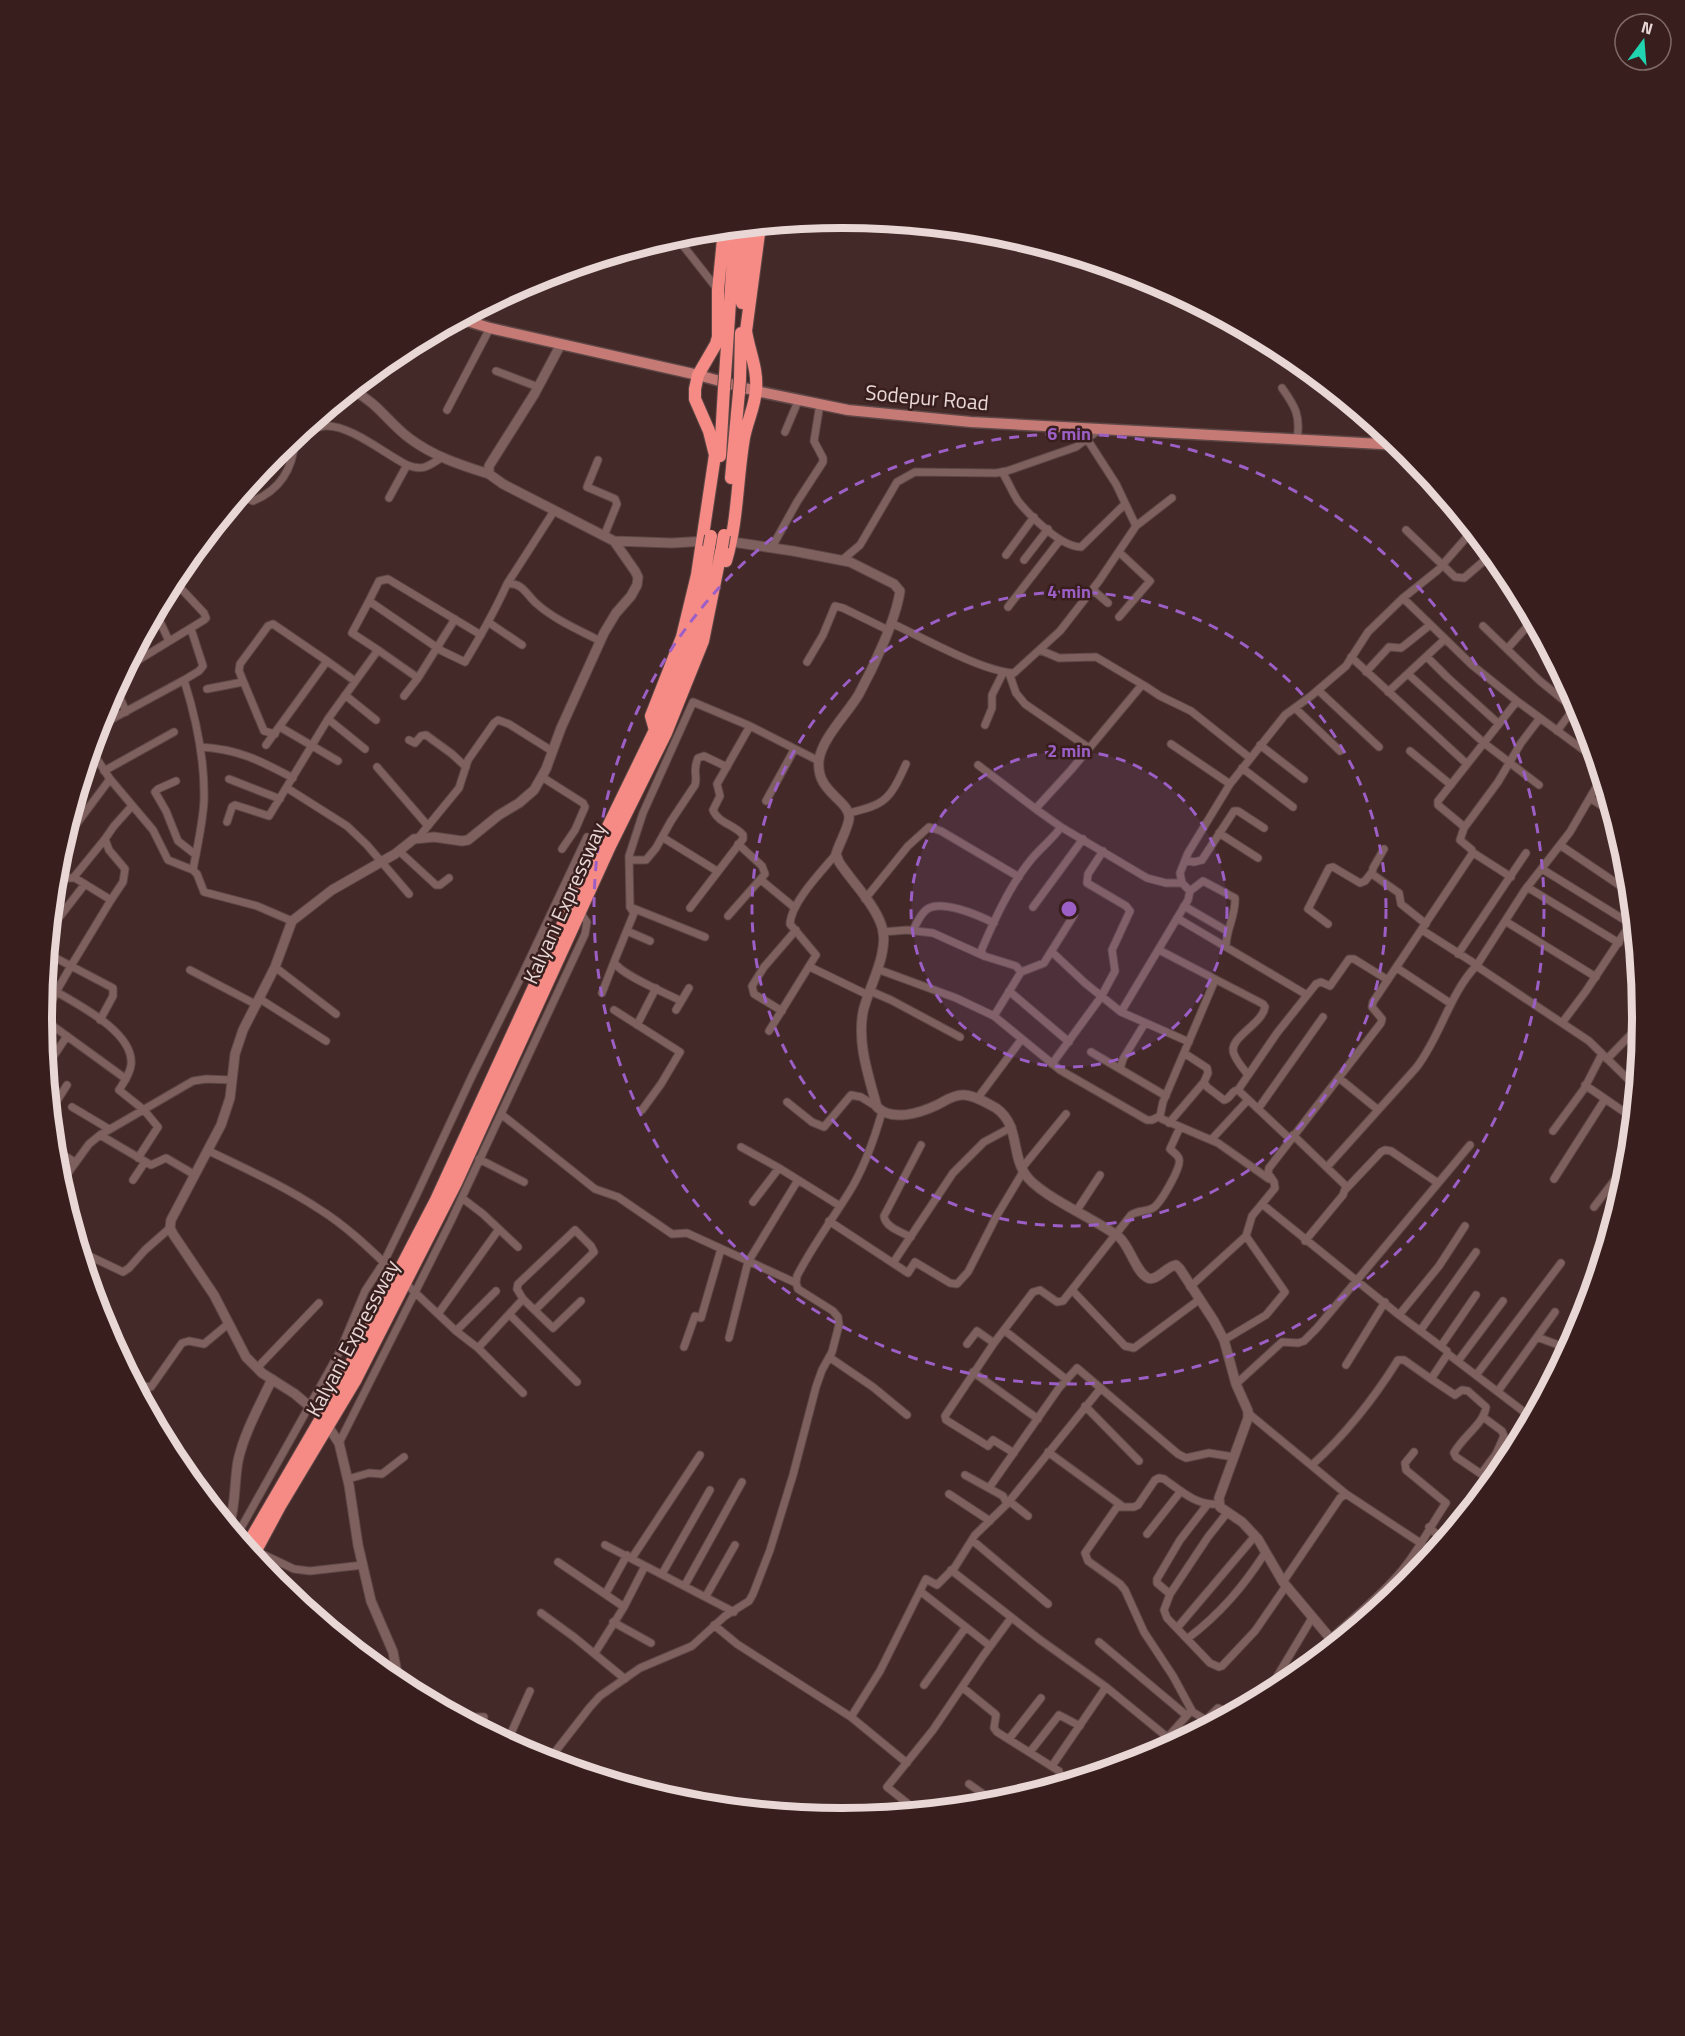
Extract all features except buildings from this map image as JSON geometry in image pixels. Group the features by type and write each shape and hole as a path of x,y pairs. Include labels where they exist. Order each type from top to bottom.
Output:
{"highway":[{"path":"661,732 703,641 726,541 744,436 756,391 756,368 748,346 746,331 759,233"},
{"path":"726,541 739,386 744,255 747,234"},
{"path":"708,541 716,500 734,236"},
{"path":"661,732 690,644 702,590 715,454 709,431 695,399 698,375 718,337 718,290 723,237"},
{"name":"Kalyani Expressway","path":"255,1545 288,1472 326,1421 436,1200 600,843 661,732"},
{"name":"Kalyani Expressway","path":"398,1276 484,1124 661,732"}],"main road":[{"name":"Sodepur Road","path":"470,322 698,375 756,391 849,410 971,422 1385,444"}],"street":[{"path":"682,244 718,290"},
{"path":"447,410 490,328"},
{"path":"489,474 489,466 538,387 561,344"},
{"path":"496,371 538,387"},
{"path":"1282,388 1293,403 1300,423 1297,439"},
{"path":"359,393 368,398 407,437 441,458 489,474 503,484 614,541 672,543 726,541 772,547 850,562 899,589 900,594 889,626 859,693 822,749 819,775 823,785 848,813 849,819 836,854 802,897 790,919 790,924 816,955 770,1030"},
{"path":"785,432 799,399"},
{"path":"772,547 823,462 814,441 820,404"},
{"path":"318,427 339,428 406,465 418,469 441,458"},
{"path":"841,561 860,545 897,482 905,477 915,472 1002,472 1076,447 1102,428"},
{"path":"1378,438 1379,444"},
{"path":"1087,439 1109,472 1136,526"},
{"path":"248,498 254,501 276,489 288,471 294,450"},
{"path":"598,460 587,487 615,499 617,504 604,536"},
{"path":"389,498 406,465"},
{"path":"1002,472 1017,499 1060,540 1071,546 1081,547 1125,504"},
{"path":"807,662 823,635 835,606 983,665 1006,673 1014,673 1060,631 1093,590 1136,526 1172,498"},
{"path":"369,601 438,648 465,662 507,584 554,511"},
{"path":"1006,555 1034,517"},
{"path":"1024,560 1048,529"},
{"path":"1406,530 1455,577 1464,578 1485,560"},
{"path":"1190,891 1182,883 1180,873 1185,860 1242,768 1285,715 1346,666 1368,632 1403,598 1443,565 1468,536"},
{"path":"1008,607 1060,540"},
{"path":"396,1669 393,1652 371,1601 339,1443 326,1421 246,1357 214,1295 170,1228 171,1220 221,1125 230,1098 235,1054 243,1030 275,967 292,921 332,890 382,862 414,838 468,840 527,796 542,777 600,641 616,613 631,596 637,585 638,577 635,571 614,541"},
{"path":"1119,552 1150,581 1119,617"},
{"path":"418,678 352,633 379,581 388,579 481,634"},
{"path":"507,584 514,583 524,589 536,604 600,641"},
{"path":"139,659 204,620 205,615 180,588"},
{"path":"1093,590 1108,603"},
{"path":"1403,598 1472,665 1586,752"},
{"path":"404,696 438,648 455,618"},
{"path":"160,621 169,641"},
{"path":"488,622 522,645"},
{"path":"275,734 264,731 239,671 240,664 268,626 273,624 355,681"},
{"path":"1366,672 1389,647 1401,648 1430,625"},
{"path":"1507,649 1528,625"},
{"path":"1483,626 1539,681 1566,702"},
{"path":"112,719 199,671 203,666 191,629"},
{"path":"1388,692 1445,639"},
{"path":"227,822 234,806 268,816 328,719 378,650"},
{"path":"1040,650 1059,658 1096,657 1160,696 1191,711 1250,758"},
{"path":"1351,657 1467,764"},
{"path":"1427,657 1499,724"},
{"path":"266,745 327,661"},
{"path":"985,725 992,708 992,695 1006,673"},
{"path":"1006,673 1025,704 1089,748"},
{"path":"1408,674 1484,743 1539,785"},
{"path":"184,680 195,715 204,798 193,870"},
{"path":"207,689 243,682"},
{"path":"1037,810 1137,690 1145,686"},
{"path":"1318,690 1379,747"},
{"path":"345,695 376,720"},
{"path":"121,699 126,712"},
{"path":"1464,828 1438,803 1438,799 1517,701"},
{"path":"602,993 634,913 630,907 629,856 643,813 693,702 750,726 819,761"},
{"path":"1295,708 1340,751"},
{"path":"1557,731 1570,712"},
{"path":"1511,877 1472,852 1460,840 1464,828 1498,782 1521,743 1540,718"},
{"path":"328,719 365,749"},
{"path":"418,838 459,788 476,747 498,720 509,724 552,751"},
{"path":"690,908 743,836 717,817 713,810 720,796 717,784 750,726"},
{"path":"280,727 338,761"},
{"path":"104,771 174,732"},
{"path":"409,740 415,743 421,736 426,735 466,767"},
{"path":"1172,744 1230,784"},
{"path":"1260,746 1304,779"},
{"path":"200,747 222,748 242,753 293,778"},
{"path":"766,801 794,750"},
{"path":"1410,751 1451,785"},
{"path":"630,860 646,860 651,857 695,785 693,768 698,758 704,756 727,767"},
{"path":"96,758 131,807 153,830 168,861 193,870 204,892 257,906 292,921"},
{"path":"848,813 884,802 899,780 906,764"},
{"path":"978,765 1061,827 1155,881 1182,883"},
{"path":"377,767 428,826"},
{"path":"1242,768 1293,807"},
{"path":"542,777 585,805 575,830 562,849"},
{"path":"77,823 110,779"},
{"path":"229,779 280,800"},
{"path":"176,781 155,792 166,811 178,842 196,855"},
{"path":"1327,1167 1429,1051 1450,1004 1466,976 1477,965 1527,887 1570,832 1597,785"},
{"path":"287,788 324,809 347,826 409,894"},
{"path":"1590,798 1604,807"},
{"path":"74,877 131,807"},
{"path":"1185,860 1194,862 1202,860 1234,811 1238,811 1263,828"},
{"path":"865,899 908,846 929,827 941,831 1019,877"},
{"path":"984,956 981,951 1019,877 1032,858 1061,827"},
{"path":"575,830 600,843"},
{"path":"1219,833 1258,858"},
{"path":"241,1529 339,1353 365,1292 385,1264 586,837"},
{"path":"662,837 717,871"},
{"path":"53,999 123,882 125,869 109,850 105,839"},
{"path":"1033,907 1083,839"},
{"path":"728,916 765,874 762,866 738,844"},
{"path":"1560,845 1621,886"},
{"path":"1328,924 1308,909 1329,868 1333,867 1360,883 1365,881 1372,872 1384,849"},
{"path":"399,851 436,885 440,885 449,878"},
{"path":"1052,1064 1101,997 1115,971 1112,950 1130,911 1126,906 1087,883 1088,874 1103,851"},
{"path":"1190,1287 1246,1236 1252,1216 1275,1188 1268,1173 1269,1168 1381,1023 1381,1016 1372,1007 1472,856 1472,852"},
{"path":"554,1753 600,1696 640,1668 692,1646 725,1616 749,1601 759,1581 793,1475 816,1387 839,1325 833,1311 798,1289 797,1276 849,1192 868,1153 879,1110 862,1050 863,1013 882,952 882,928 836,854"},
{"path":"1458,954 1526,854"},
{"path":"1542,869 1626,919"},
{"path":"1372,872 1399,893 1401,904 1424,927 1458,954 1590,1041 1630,1081"},
{"path":"66,877 74,877 111,900"},
{"path":"761,880 795,908"},
{"path":"1121,1012 1159,950 1190,895 1190,891 1203,881 1234,897 1236,902 1227,931 1226,946"},
{"path":"59,918 85,884"},
{"path":"1527,887 1619,943"},
{"path":"913,930 923,913 933,906 962,909 994,922"},
{"path":"1184,906 1227,931"},
{"path":"630,907 705,937"},
{"path":"339,1443 462,1198 585,934 587,922 580,912"},
{"path":"994,1016 1021,972 1044,963 1074,915"},
{"path":"1177,918 1307,995"},
{"path":"1505,921 1596,977"},
{"path":"782,1011 754,994 752,987 764,967 796,930"},
{"path":"882,932 913,930 933,933 984,956 1016,966 1021,972"},
{"path":"1562,1023 1627,930"},
{"path":"627,931 650,941"},
{"path":"1159,950 1255,999 1265,1007 1259,1019 1233,1046 1232,1052 1248,1075"},
{"path":"1052,952 1101,997 1121,1012 1189,1042"},
{"path":"55,958 113,988 113,996 100,1020"},
{"path":"1204,1082 1224,1100 1233,1091 1238,1090 1277,1033 1318,982 1330,986 1351,958 1388,980"},
{"path":"614,962 626,973 681,1001"},
{"path":"275,967 336,1014"},
{"path":"810,967 869,993 891,1000 960,1037"},
{"path":"1397,968 1450,1004"},
{"path":"877,969 956,998 994,1016 1052,1064 1152,1120 1160,1116 1166,1096 1215,980"},
{"path":"190,970 259,1002 327,1041"},
{"path":"637,1025 656,988"},
{"path":"676,1010 689,988"},
{"path":"53,990 100,1020 120,1035 127,1044 131,1062 126,1079 119,1090 144,1110 158,1127 138,1158"},
{"path":"1009,991 1069,1041"},
{"path":"614,1010 680,1052 662,1084 642,1110"},
{"path":"1258,1109 1323,1017"},
{"path":"1120,1069 1123,1059 1145,1023"},
{"path":"52,1026 126,1079"},
{"path":"1553,1131 1604,1056 1632,1032"},
{"path":"53,1056 67,1036"},
{"path":"977,1099 1022,1040"},
{"path":"1091,1052 1166,1096"},
{"path":"1169,1123 1204,1082 1208,1073 1207,1068 1184,1053"},
{"path":"1339,1078 1377,1109"},
{"path":"68,1172 89,1144 100,1135 193,1081 232,1080"},
{"path":"57,1101 67,1085"},
{"path":"1585,1085 1627,1114"},
{"path":"1238,1090 1327,1167 1343,1182 1346,1186 1345,1190"},
{"path":"787,1102 812,1122 824,1127 851,1095 861,1097 879,1110 910,1114 934,1106 955,1095 968,1095 997,1109 1012,1127 1023,1170 1034,1184 1123,1240 1142,1273 1148,1278 1176,1266 1200,1299 1224,1340 1236,1384 1248,1413 1346,1494 1422,1544"},
{"path":"1554,1179 1605,1099"},
{"path":"1211,1140 1248,1101"},
{"path":"72,1107 109,1129"},
{"path":"829,1221 908,1273 915,1262 950,1283 960,1283 1023,1170 1066,1113"},
{"path":"501,1114 595,1189 618,1197 672,1234 687,1233 796,1283"},
{"path":"1160,1116 1169,1123 1211,1140 1274,1182"},
{"path":"893,1263 953,1173 984,1142 1012,1127"},
{"path":"1014,1453 993,1440 988,1446 946,1420 945,1416 994,1343 1035,1290 1040,1290 1060,1302 1131,1215 1137,1211 1150,1210 1163,1197 1179,1165 1178,1157 1170,1149 1180,1127"},
{"path":"100,1135 151,1165 166,1158 195,1175"},
{"path":"911,1237 887,1224 884,1216 921,1145"},
{"path":"1236,1384 1282,1342 1293,1344 1304,1341 1317,1328 1470,1146"},
{"path":"741,1147 840,1206"},
{"path":"1305,1241 1345,1190 1385,1150 1391,1151 1438,1184"},
{"path":"208,1151 288,1190 321,1210 355,1236 456,1331 478,1348 523,1393"},
{"path":"65,1156 75,1162"},
{"path":"479,1160 524,1182"},
{"path":"133,1180 145,1162"},
{"path":"753,1202 779,1168"},
{"path":"1077,1210 1100,1175"},
{"path":"1594,1206 1616,1178"},
{"path":"729,1338 747,1262 798,1180"},
{"path":"462,1198 518,1247"},
{"path":"1262,1204 1305,1241 1358,1280 1448,1354 1527,1414"},
{"path":"1399,1314 1439,1266 1465,1226"},
{"path":"90,1257 123,1272 170,1228"},
{"path":"438,1314 499,1229"},
{"path":"535,1310 594,1252 575,1230 518,1284 518,1289 523,1299 553,1328 581,1301"},
{"path":"1224,1340 1266,1315 1285,1292 1246,1236"},
{"path":"684,1347 695,1316 701,1318 721,1249"},
{"path":"1420,1331 1476,1252"},
{"path":"1477,1374 1561,1263"},
{"path":"1072,1290 1125,1346 1134,1348 1200,1299"},
{"path":"456,1331 496,1291"},
{"path":"1441,1346 1476,1295"},
{"path":"478,1348 523,1299"},
{"path":"1458,1361 1503,1301"},
{"path":"1346,1365 1385,1302"},
{"path":"257,1368 319,1303"},
{"path":"1498,1391 1555,1312"},
{"path":"510,1315 577,1382"},
{"path":"144,1386 151,1387 182,1343 189,1341 204,1344 228,1324"},
{"path":"1004,1330 1067,1380"},
{"path":"967,1344 977,1331 994,1343"},
{"path":"1537,1337 1560,1347"},
{"path":"1431,1379 1448,1354"},
{"path":"829,1357 873,1387 907,1415"},
{"path":"1312,1466 1339,1440 1363,1411 1398,1360 1404,1360 1455,1395 1462,1390 1468,1391 1486,1407 1483,1417 1461,1441 1454,1453 1456,1457 1485,1477"},
{"path":"989,1488 1077,1368 1165,1444 1186,1458 1209,1453 1234,1457"},
{"path":"974,1372 1038,1419"},
{"path":"231,1517 238,1460 272,1379"},
{"path":"851,1717 880,1671 926,1579 937,1585 951,1570 972,1540 1008,1503 1101,1388"},
{"path":"1085,1406 1139,1461"},
{"path":"1218,1504 1248,1413"},
{"path":"1481,1474 1496,1454 1504,1436 1502,1431 1483,1417"},
{"path":"1048,1452 1122,1506"},
{"path":"1361,1614 1403,1569 1422,1544 1446,1503 1406,1470 1405,1463 1414,1452"},
{"path":"606,1593 700,1455"},
{"path":"348,1479 369,1473 382,1474 405,1456"},
{"path":"965,1475 1003,1496 1008,1503 1028,1516"},
{"path":"1189,1713 1173,1676 1144,1632 1125,1590 1085,1557 1088,1547 1118,1507 1138,1505 1155,1480 1159,1478 1207,1505 1218,1504"},
{"path":"685,1585 742,1482"},
{"path":"662,1574 710,1490"},
{"path":"1147,1534 1181,1491"},
{"path":"949,1494 990,1521"},
{"path":"1227,1513 1170,1594 1164,1610 1167,1618 1210,1663 1219,1666 1222,1666 1255,1631 1340,1498 1346,1494"},
{"path":"1218,1504 1242,1522 1255,1536 1285,1584 1331,1639"},
{"path":"1170,1594 1157,1583 1157,1579 1180,1540 1207,1505"},
{"path":"1430,1527 1439,1536"},
{"path":"1177,1628 1255,1536"},
{"path":"972,1540 1048,1604"},
{"path":"605,1545 734,1612"},
{"path":"706,1596 735,1545"},
{"path":"1187,1639 1210,1622 1246,1583 1266,1553"},
{"path":"265,1557 294,1569 310,1571 363,1565"},
{"path":"558,1562 624,1607"},
{"path":"595,1653 624,1607 645,1566"},
{"path":"951,1570 1011,1618 1106,1687 1167,1737 1189,1713"},
{"path":"920,1591 990,1646"},
{"path":"541,1613 595,1653 625,1679"},
{"path":"909,1805 887,1788 933,1730 1011,1618"},
{"path":"1276,1678 1312,1618"},
{"path":"614,1622 651,1643"},
{"path":"714,1625 737,1644 851,1717 907,1763"},
{"path":"924,1685 966,1627"},
{"path":"1099,1642 1202,1721"},
{"path":"962,1687 994,1713 996,1716 994,1728 1052,1766 1061,1774 1060,1777"},
{"path":"1052,1766 1106,1687"},
{"path":"510,1735 530,1691"},
{"path":"1009,1739 1041,1698"},
{"path":"1030,1752 1059,1715 1080,1726"},
{"path":"475,1717 484,1717"},
{"path":"969,1784 985,1795"}]}
